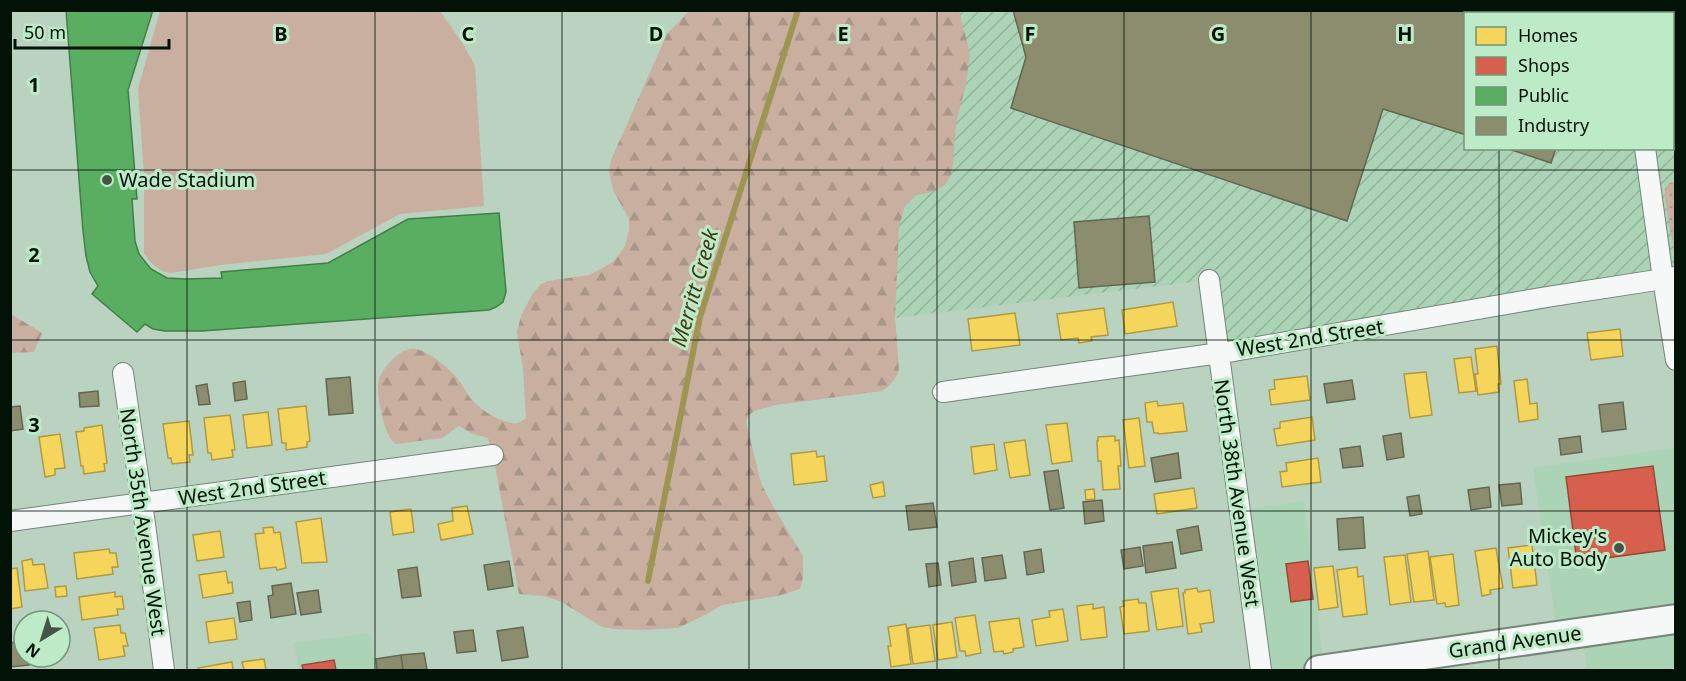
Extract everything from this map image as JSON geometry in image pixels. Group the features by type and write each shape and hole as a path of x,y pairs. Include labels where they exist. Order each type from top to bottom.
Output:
{"main road":[{"name":"Grand Avenue","path":"1319,670 1676,619"}],"street":[{"path":"1645,150 1669,278 1676,360"},
{"name":"West 2nd Street","path":"943,392 1348,332 1669,278"},
{"name":"North 38th Avenue West","path":"1209,279 1261,670"},
{"name":"North 35th Avenue West","path":"123,374 164,670"},
{"name":"West 2nd Street","path":"10,520 494,455"}],"shaded area":[{"path":"798,11 1626,11 1464,12 1464,150 1674,150 1675,63 1675,360 1663,282 1218,352 1209,280 895,318 700,317"},
{"path":"1675,448 1675,670 1587,670 1582,633 1558,636 1533,468"},
{"path":"1304,501 1324,670 1261,670 1240,511"},
{"path":"370,633 376,670 299,670 294,643"}],"green space":[{"path":"160,11 440,11 475,66 484,206 400,214 326,254 221,265 171,273 159,269 144,253 144,175 138,89"},
{"path":"689,11 959,11 970,53 966,84 956,123 951,175 945,185 933,192 916,195 905,206 899,227 895,318 899,370 895,379 882,391 776,405 754,411 748,416 746,422 761,483 803,556 803,577 800,589 778,596 722,605 678,628 614,629 602,627 560,601 543,596 519,594 488,438 473,434 459,426 442,438 396,444 384,424 379,404 378,386 381,374 394,358 405,351 416,349 428,354 446,367 462,384 471,399 486,412 503,421 513,423 526,418 523,369 517,332 521,316 533,293 541,284 589,275 614,261 625,246 629,219 613,190 609,172 611,160 667,34"},
{"path":"1676,182 1675,250 1665,188 1669,183"},
{"path":"11,314 42,333 34,352 11,353"}],"building: Homes":[{"path":"1173,302 1177,326 1125,334 1122,310"},
{"path":"1104,308 1108,335 1091,337 1092,341 1079,343 1078,338 1061,340 1057,314"},
{"path":"1015,313 1020,345 972,351 968,319"},
{"path":"1620,329 1623,356 1591,360 1587,333"},
{"path":"1497,346 1501,384 1498,384 1499,392 1478,395 1475,349"},
{"path":"1471,357 1476,391 1459,393 1454,359"},
{"path":"1426,372 1432,415 1410,418 1404,374"},
{"path":"1307,376 1310,400 1271,405 1269,390 1275,389 1274,380"},
{"path":"1527,379 1530,404 1537,403 1538,419 1519,422 1514,381"},
{"path":"1157,401 1158,406 1183,403 1187,431 1154,433 1152,422 1147,422 1145,403"},
{"path":"306,406 310,441 307,442 307,447 286,450 286,443 282,443 278,409"},
{"path":"268,412 272,445 247,448 243,415"},
{"path":"230,415 235,450 232,450 233,457 212,460 211,453 208,453 204,418"},
{"path":"1312,417 1315,440 1277,446 1274,429 1280,428 1280,422"},
{"path":"1139,418 1145,466 1129,468 1123,420"},
{"path":"189,421 193,455 189,455 190,462 172,464 171,458 168,458 163,424"},
{"path":"1067,423 1072,461 1052,464 1046,425"},
{"path":"102,425 107,463 104,464 105,471 84,474 76,432"},
{"path":"60,434 65,468 55,469 55,475 45,477 39,437"},
{"path":"1115,436 1115,441 1119,440 1120,489 1103,490 1097,441 1098,437"},
{"path":"1025,440 1030,475 1010,478 1004,443"},
{"path":"994,444 997,470 974,474 971,447"},
{"path":"816,451 817,457 824,456 827,481 794,485 791,454"},
{"path":"1318,458 1321,482 1282,487 1280,472 1287,471 1286,463"},
{"path":"883,482 885,496 873,498 870,485"},
{"path":"1194,488 1197,508 1157,514 1154,494"},
{"path":"1094,489 1095,499 1086,500 1085,490"},
{"path":"467,506 473,534 441,540 438,524 453,521 452,508"},
{"path":"411,509 414,532 393,535 390,512"},
{"path":"321,518 327,562 302,563 296,522"},
{"path":"273,527 274,533 280,532 286,568 260,569 255,534 264,533 263,528"},
{"path":"220,531 224,557 197,561 193,535"},
{"path":"1532,545 1537,585 1513,588 1508,548"},
{"path":"1496,548 1503,588 1490,590 1491,594 1482,596 1475,551"},
{"path":"109,549 110,553 116,553 118,567 112,567 113,574 77,579 74,553"},
{"path":"1428,551 1434,600 1414,602 1407,554"},
{"path":"1453,554 1459,605 1446,607 1445,603 1437,604 1430,557"},
{"path":"1405,555 1411,602 1390,605 1384,557"},
{"path":"32,559 33,565 44,564 48,588 25,591 22,561"},
{"path":"1333,566 1338,607 1319,610 1314,568"},
{"path":"1357,567 1358,577 1363,576 1367,614 1343,617 1337,570"},
{"path":"17,568 22,607 10,609 10,569"},
{"path":"226,571 228,583 232,582 233,593 203,598 199,575"},
{"path":"66,586 67,596 56,597 55,587"},
{"path":"1178,588 1183,626 1157,630 1151,592"},
{"path":"1197,588 1198,592 1210,590 1214,622 1200,624 1202,632 1188,634 1183,593 1185,590"},
{"path":"115,592 115,597 122,596 124,609 117,609 118,615 82,620 79,597"},
{"path":"1138,599 1139,603 1146,603 1149,631 1124,634 1120,607 1124,606 1123,601"},
{"path":"1093,604 1093,609 1104,607 1107,637 1081,640 1077,606"},
{"path":"1063,609 1068,641 1036,646 1032,620 1050,617 1049,611"},
{"path":"975,615 981,653 966,656 965,651 960,651 955,618"},
{"path":"234,618 237,639 209,643 206,622"},
{"path":"1019,618 1024,647 1004,654 1003,651 994,652 989,622"},
{"path":"952,622 957,657 938,660 933,625"},
{"path":"906,624 911,664 891,667 888,627"},
{"path":"120,625 121,633 125,633 128,646 123,646 125,656 99,660 94,628"},
{"path":"930,625 935,661 913,664 908,628"},
{"path":"264,659 266,670 244,670 242,662"},
{"path":"232,662 233,670 199,670 198,668"}],"building: Shops":[{"path":"1653,466 1665,550 1577,562 1566,477"},
{"path":"1308,561 1313,599 1291,602 1286,564"},
{"path":"334,660 336,670 303,670 302,665"}],"building: Public":[{"name":"Wade Stadium","path":"66,10 153,10 128,90 137,199 132,199 135,241 139,254 151,269 167,278 222,278 221,272 328,263 408,219 499,213 506,292 503,302 489,310 202,331 165,331 153,329 145,324 137,332 92,294 98,286 90,272 83,231"}],"building: Industry":[{"path":"1013,10 1573,10 1574,12 1464,12 1464,134 1383,109 1347,221 1011,108 1026,57"},
{"path":"1512,150 1555,150 1551,163"},
{"path":"1149,216 1155,282 1079,288 1074,222"},
{"path":"350,377 353,413 329,415 326,379"},
{"path":"1352,380 1355,399 1327,403 1324,384"},
{"path":"245,381 247,399 235,401 233,383"},
{"path":"207,384 210,404 199,405 196,386"},
{"path":"98,391 99,406 80,407 79,393"},
{"path":"1623,402 1626,429 1602,432 1599,405"},
{"path":"20,406 23,429 10,431 10,407"},
{"path":"1401,433 1404,457 1387,460 1383,436"},
{"path":"1580,436 1582,452 1561,455 1559,439"},
{"path":"1360,446 1363,466 1343,468 1340,449"},
{"path":"1178,453 1181,478 1155,482 1151,458"},
{"path":"1058,470 1064,508 1050,510 1044,472"},
{"path":"1520,483 1522,504 1502,506 1499,485"},
{"path":"1489,487 1491,507 1471,510 1468,490"},
{"path":"1419,495 1422,514 1410,516 1407,497"},
{"path":"1102,500 1104,521 1085,524 1083,502"},
{"path":"933,503 937,527 909,530 906,506"},
{"path":"1363,517 1365,548 1339,550 1337,519"},
{"path":"1198,526 1202,550 1181,554 1177,530"},
{"path":"1172,542 1176,568 1146,573 1143,546"},
{"path":"1140,547 1143,566 1124,569 1121,550"},
{"path":"1041,549 1044,572 1027,575 1024,552"},
{"path":"1002,555 1006,578 985,581 982,558"},
{"path":"973,558 976,582 952,586 949,562"},
{"path":"509,561 513,586 488,590 484,565"},
{"path":"938,563 941,585 929,587 926,564"},
{"path":"417,567 421,596 402,598 398,570"},
{"path":"291,583 296,614 271,618 268,596 273,595 272,586"},
{"path":"318,590 321,612 301,615 297,593"},
{"path":"250,601 252,620 240,622 237,603"},
{"path":"523,627 528,657 502,661 497,631"},
{"path":"473,630 476,651 457,653 454,632"},
{"path":"10,643 12,643 12,667 10,667"},
{"path":"424,653 427,670 403,670 401,655"},
{"path":"401,655 403,670 377,670 376,659"}],"waterway":[{"name":"Merritt Creek","path":"648,581 700,317 798,10"}],"place":[{"name":"Wade Stadium","path":"107,180"},
{"name":"Mickey's Auto Body","path":"1619,548"}]}
